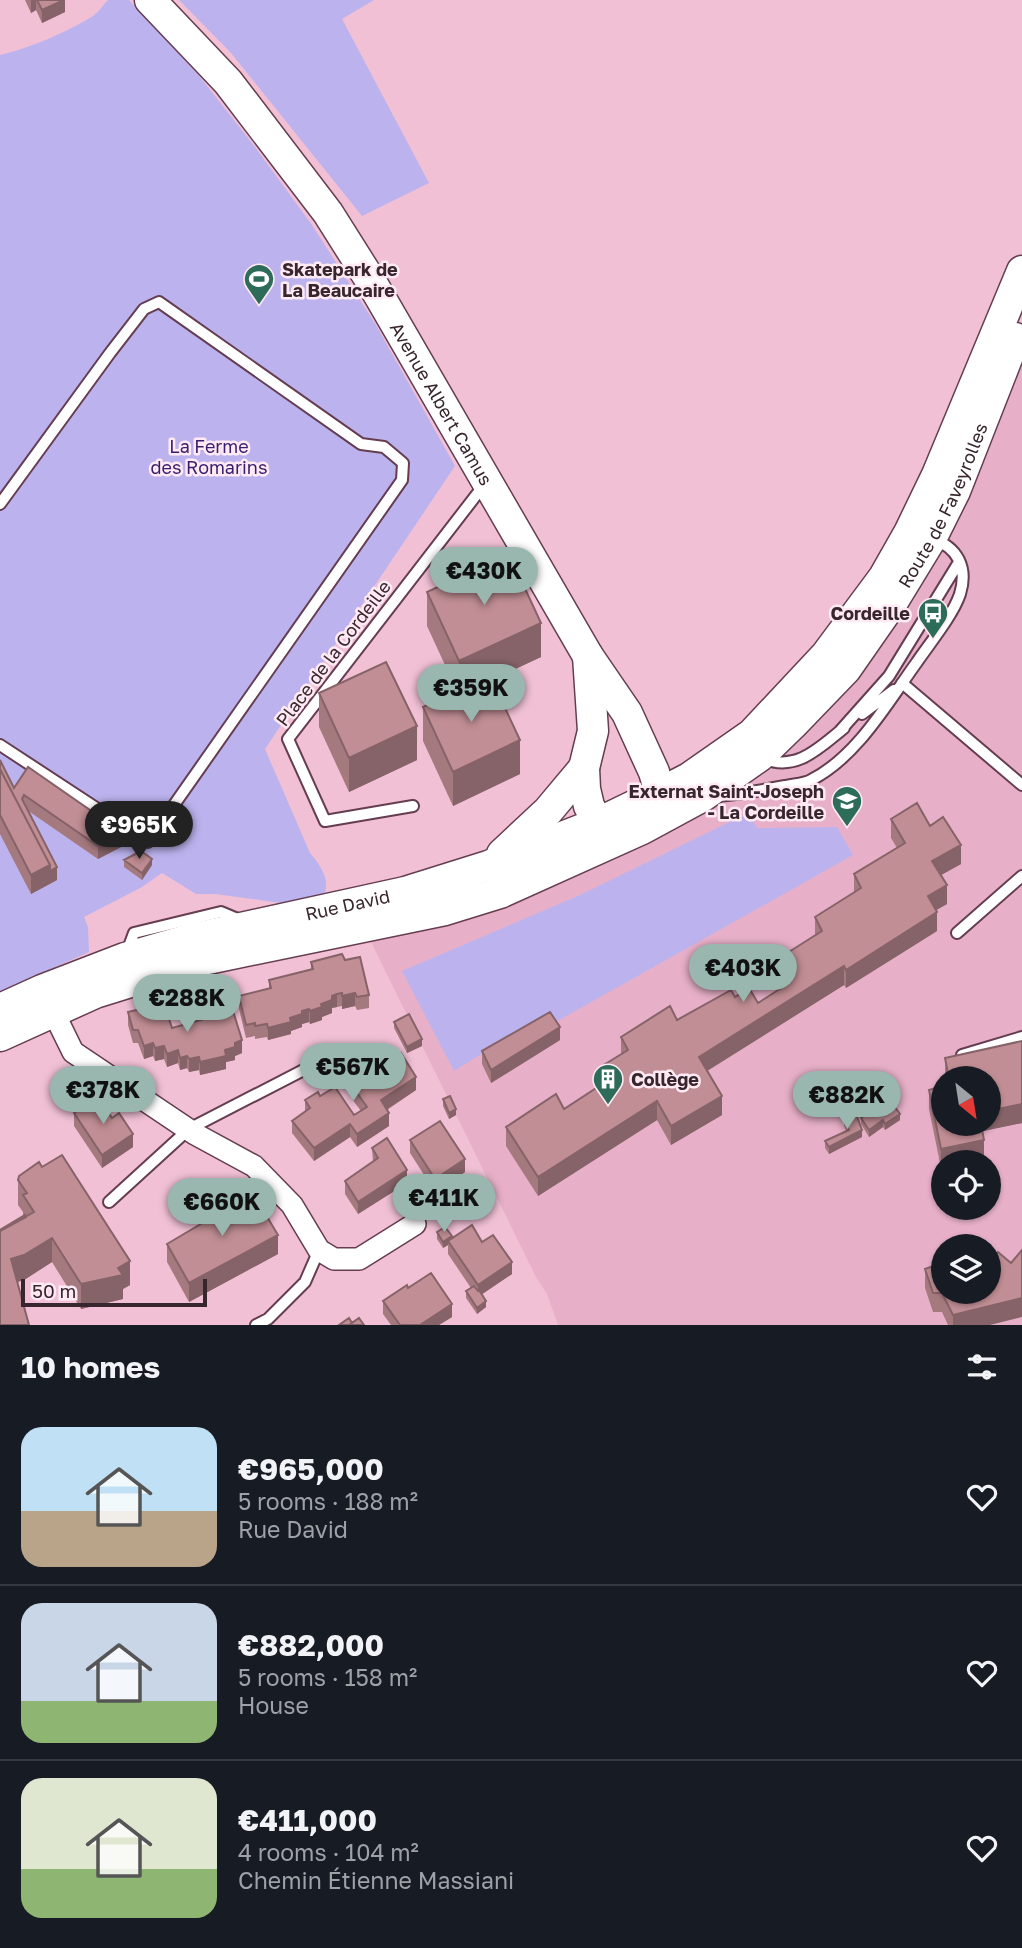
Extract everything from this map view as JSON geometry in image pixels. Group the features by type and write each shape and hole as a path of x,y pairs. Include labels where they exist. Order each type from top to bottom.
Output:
{"main road":[{"name":"Avenue Albert Camus","path":"149,0 228,82 328,213 488,480 588,656 627,713 654,772 660,793"},
{"name":"Route de Faveyrolles","path":"756,745 884,577 909,533 937,475 1022,271"},
{"name":"Route de Faveyrolles","path":"642,829 756,745 846,669 906,581 955,491 1022,320"},
{"name":"Avenue Albert Camus","path":"588,656 593,731 584,768 585,789 589,806 598,823"},
{"name":"Avenue Albert Camus","path":"488,866 548,811 584,768"},
{"name":"Rue David","path":"0,1036 48,1001 125,958 191,939 405,892 488,866 598,823 660,793 696,787"},
{"path":"598,823 616,829 642,829 660,793"},
{"name":"Rue David","path":"0,1009 95,993 198,961 445,910 500,893 642,829"}],"street":[{"path":"48,1001 73,1052 189,1129 254,1166 292,1205 319,1250 334,1259 359,1259 415,1224"}],"lane":[{"path":"0,504 144,309 159,302 361,444 384,447 403,463 402,480 148,842 0,745"},
{"name":"Place de la Cordeille","path":"413,806 325,821 288,739 488,480"},
{"path":"696,787 731,795 809,782 836,765 875,722 956,603 962,578 959,562 951,548 930,539 917,546 884,577"},
{"path":"840,732 889,676 959,562"},
{"path":"756,745 766,760 780,763 802,759 902,684"},
{"path":"902,684 1022,785"},
{"path":"957,933 1022,876"},
{"path":"962,1055 1022,1037"},
{"path":"109,1202 189,1129 321,1062"},
{"path":"256,1325 268,1319 304,1282 319,1250"}],"shaded area":[{"name":"Externat Saint-Joseph - La Cordeille","path":"1022,359 1022,1325 558,1325 547,1294 536,1277 370,940 449,923 802,736 837,701 870,660 900,613"}],"green space":[{"name":"La Ferme des Romarins","path":"108,0 129,0 200,77 252,143 312,225 376,325 455,466 265,749 310,853 324,875 326,887 322,899 288,904 196,894 162,873 142,887 84,917 88,927 89,952 0,992 0,55 36,44 72,28 95,14"},
{"path":"179,0 374,0 342,19 429,183 362,216 231,53"},
{"path":"748,813 757,828 837,827 853,855 554,1023 548,1013 454,1071 402,971 580,895"}],"building":[{"path":"37,0 64,0 42,10"},
{"path":"509,554 541,623 459,661 427,592"},
{"path":"386,662 417,726 349,758 319,693"},
{"path":"490,676 520,740 453,772 423,707"},
{"path":"0,760 14,788 28,767 123,833 98,846 24,795 22,799 57,867 50,871 50,865 0,769"},
{"path":"0,769 50,865 31,875 0,815"},
{"path":"917,803 930,826 943,817 961,845 932,861 947,885 928,896 937,912 846,970 844,966 699,1057 722,1096 671,1126 657,1101 538,1177 506,1127 556,1094 564,1109 610,1079 602,1066 628,1050 621,1037 670,1006 677,1020 731,990 735,997 749,988 758,1003 786,985 773,962 822,931 815,917 861,888 854,874 905,843 891,819"},
{"path":"141,851 152,859 142,873 124,860"},
{"path":"342,954 345,960 360,957 369,995 357,997 355,993 342,996 342,993 337,994 332,996 332,1000 321,1004 322,1007 302,1011 302,1014 290,1018 291,1022 268,1028 267,1024 246,1025 239,996 271,988 269,980 313,969 311,962"},
{"path":"154,1006 155,1010 165,1007 172,1028 233,1011 242,1040 235,1043 235,1047 225,1050 226,1056 200,1062 199,1057 180,1058 178,1050 167,1054 164,1046 155,1048 153,1043 144,1046 138,1030 133,1030 128,1012"},
{"path":"550,1012 560,1027 491,1070 482,1051"},
{"path":"409,1014 422,1039 407,1047 394,1022"},
{"path":"1022,1041 1022,1104 1001,1108 1001,1066 947,1066 945,1058"},
{"path":"401,1053 416,1077 381,1100 389,1113 357,1134 350,1124 314,1148 292,1121 310,1108 305,1100 318,1092 320,1096 335,1087 354,1115 367,1107 352,1086 367,1080 365,1076"},
{"path":"450,1096 456,1109 449,1113 443,1099"},
{"path":"98,1097 112,1118 119,1113 133,1134 102,1155 74,1113"},
{"path":"891,1102 900,1114 885,1124 883,1120 869,1130 861,1118 877,1107 879,1110"},
{"path":"856,1114 862,1130 829,1147 825,1141 849,1130 844,1119"},
{"path":"440,1121 465,1159 435,1179 410,1140"},
{"path":"938,1136 983,1136 984,1140 941,1149"},
{"path":"387,1138 407,1170 358,1202 345,1181 378,1158 372,1148"},
{"path":"62,1155 130,1261 118,1268 123,1275 81,1284 52,1238 24,1255 11,1259 29,1325 0,1325 0,1231 34,1212 23,1195 27,1193 18,1180 19,1176 39,1162 42,1167"},
{"path":"253,1193 278,1235 189,1283 167,1244"},
{"path":"25,1215 26,1217 0,1231 0,1230"},
{"path":"472,1225 482,1242 493,1235 512,1262 478,1285 448,1241"},
{"path":"445,1227 452,1236 443,1242 437,1232"},
{"path":"1022,1250 1022,1298 1001,1303 1001,1255 1011,1263"},
{"path":"931,1267 931,1287 925,1269"},
{"path":"431,1273 452,1304 420,1325 400,1325 383,1301"},
{"path":"474,1286 486,1301 477,1308 466,1291"},
{"path":"948,1304 998,1304 953,1315"},
{"path":"349,1318 352,1323 339,1325"},
{"path":"359,1318 364,1325 349,1325"}],"place":[{"name":"Skatepark de La Beaucaire","path":"259,306"},
{"name":"Cordeille","path":"933,640"},
{"name":"Externat Saint-Joseph - La Cordeille","path":"847,828"},
{"name":"Collège","path":"608,1106"}]}
